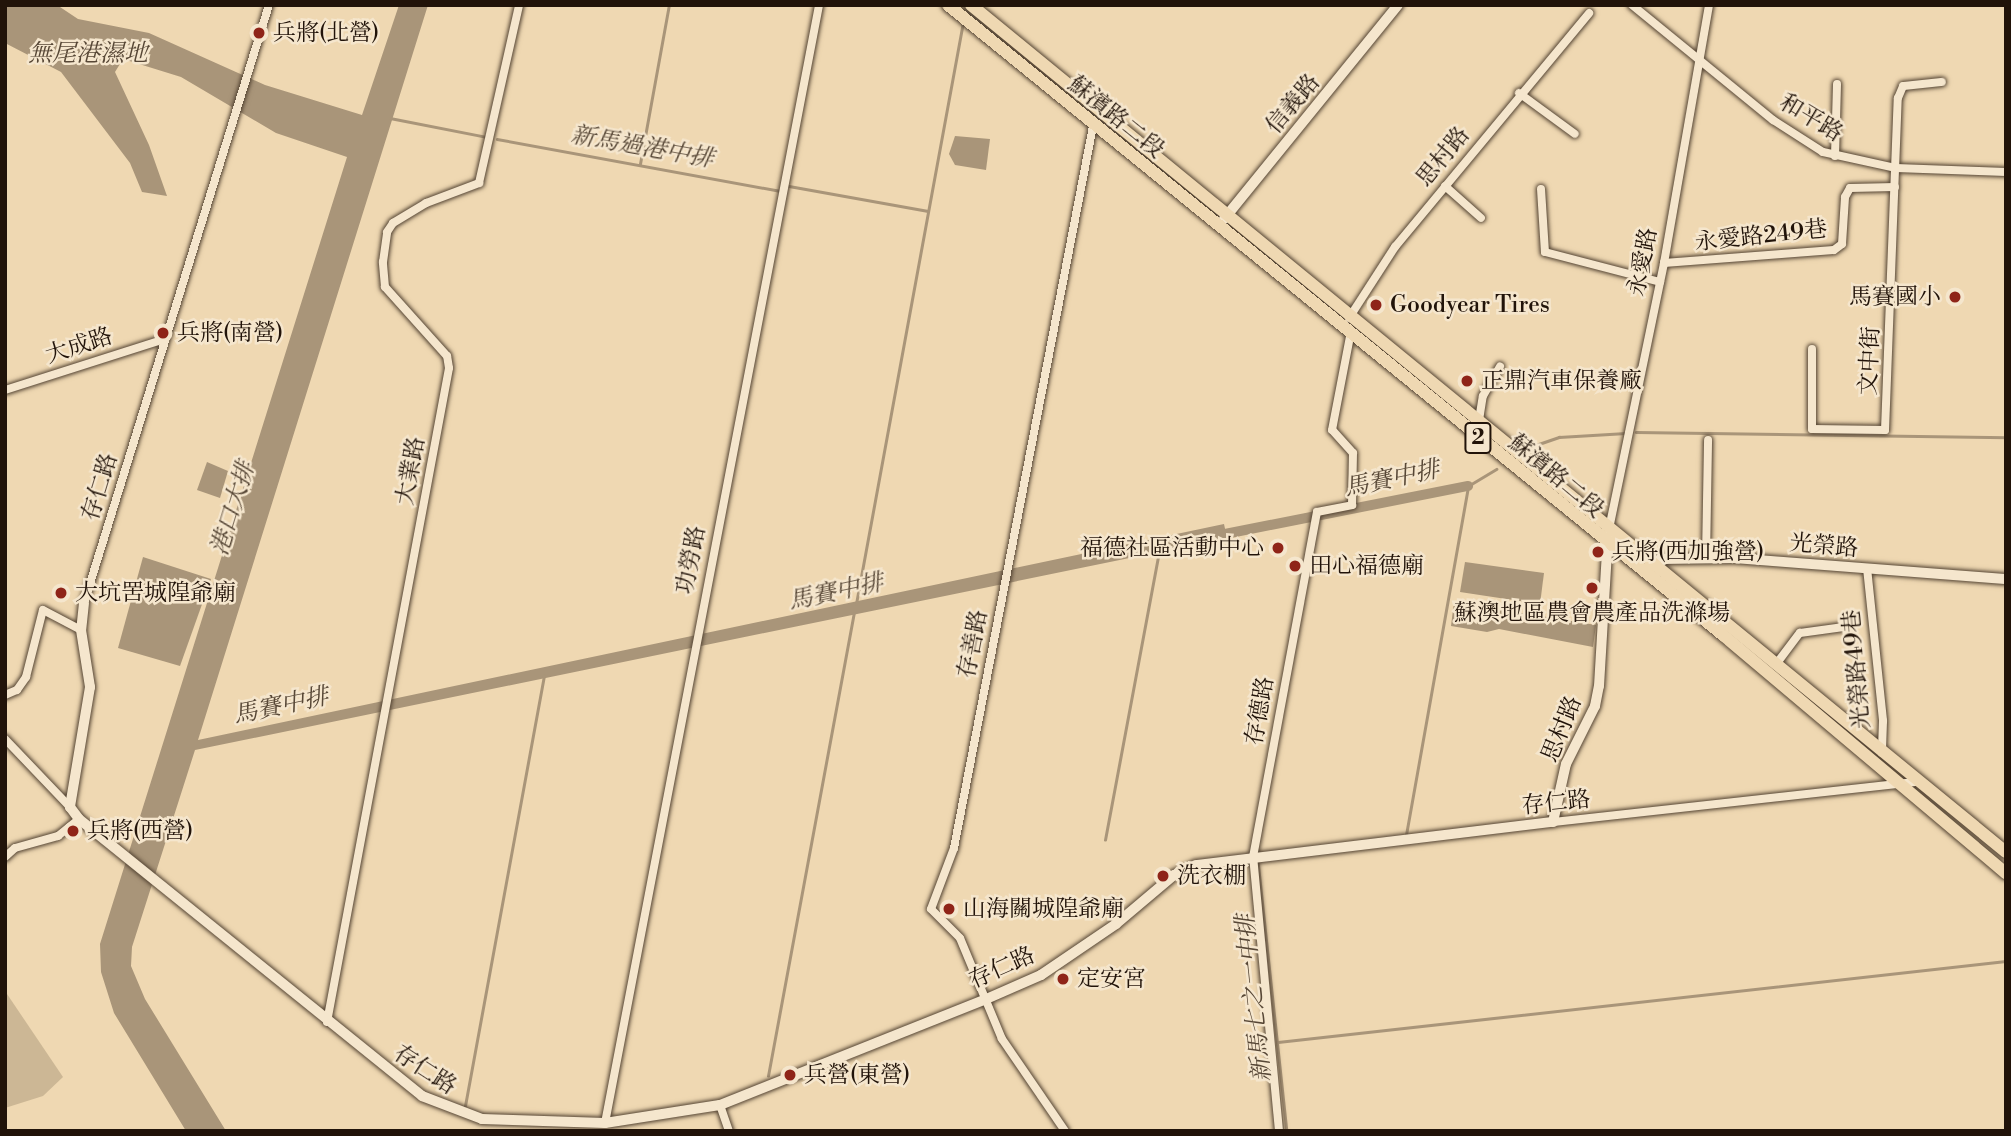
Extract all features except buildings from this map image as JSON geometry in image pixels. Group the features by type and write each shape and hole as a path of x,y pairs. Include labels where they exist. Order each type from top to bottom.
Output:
{"main road":[{"name":"蘇濱路二段","path":"948,5 1606,545 1777,663 2006,852"},
{"name":"蘇濱路二段","path":"971,5 1349,315 1610,524 1897,784 2006,873"}],"street":[{"name":"存仁路","path":"70,807 90,687 81,630 84,603 245,80 261,19 269,5"},
{"name":"大業路","path":"327,1023 449,368 447,356 385,287 387,232 393,223 426,203 479,183 519,5"},
{"name":"功勞路","path":"605,1123 819,5"},
{"name":"信義路","path":"1218,226 1398,5"},
{"name":"和平路","path":"1632,5 1773,120 1835,156 1896,168 2006,172"},
{"name":"永愛路","path":"1610,524 1664,263 1709,5"},
{"name":"思村路","path":"1349,315 1444,186 1519,93 1589,13"},
{"name":"文中街","path":"1812,349 1812,429 1885,430 1898,98 1903,86 1941,82"},
{"path":"1835,156 1837,84"},
{"path":"1519,93 1575,134"},
{"name":"存善路","path":"1065,1131 1002,1039 960,938 931,909 954,848 1093,125"},
{"path":"1444,186 1481,218"},
{"name":"永愛路249巷","path":"1664,263 1834,250 1842,244 1845,197 1850,188 1895,187"},
{"path":"1541,189 1545,252 1660,282"},
{"path":"1349,315 1351,337"},
{"name":"存德路","path":"1279,1131 1253,857 1317,512 1352,505 1353,453 1332,430 1351,337"},
{"name":"大成路","path":"5,390 165,339"},
{"path":"1479,420 1483,397 1500,367"},
{"path":"1706,558 1708,440"},
{"name":"思村路","path":"1553,822 1566,764 1595,706 1599,686 1606,545 1610,524"},
{"name":"光榮路","path":"1655,563 1660,559 1706,558 2006,579"},
{"path":"1646,575 1655,563"},
{"name":"光榮路49巷","path":"1867,568 1882,752 1877,765"},
{"path":"5,695 17,690 26,677 43,610 81,630"},
{"path":"1777,663 1800,633 1844,627"},
{"path":"5,739 79,819 58,835 15,848 5,857"},
{"name":"存仁路","path":"79,819 327,1023 422,1096 458,1114 531,1124 605,1123 720,1105 984,1000 1041,975 1116,924 1174,875 1196,865 1918,782"},
{"path":"720,1105 729,1131"}],"shaded area":[{"path":"5,991 63,1077 43,1096 5,1108"}],"water":[{"name":"無尾港濕地","path":"5,5 57,5 78,19 149,33 265,85 362,115 399,5 428,5 198,740 1224,524 1227,538 195,750 132,947 131,966 145,999 226,1131 186,1131 114,1013 101,972 100,944 347,157 276,133 181,77 123,59 115,72 149,145 167,196 142,192 130,163 61,72 5,43"},
{"path":"955,136 990,139 986,170 955,165 949,154"},
{"path":"207,462 228,471 220,498 197,490"},
{"path":"143,557 211,579 180,666 118,648"},
{"path":"1465,562 1544,573 1540,604 1460,592"},
{"path":"1454,602 1596,625 1593,647 1499,629 1487,632 1451,626"}],"waterway":[{"path":"640,164 669,5"},
{"path":"856,604 963,22"},
{"name":"新馬過港中排","path":"390,118 487,137"},
{"name":"新馬過港中排","path":"497,139 780,191"},
{"name":"新馬過港中排","path":"789,186 928,211"},
{"path":"1636,432 2006,437"},
{"path":"1530,447 1559,437 1626,433"},
{"path":"1406,835 1468,486 1496,469"},
{"name":"馬賽中排","path":"1215,536 1468,486"},
{"path":"1105,840 1159,551"},
{"path":"768,1076 854,614"},
{"path":"465,1106 544,676"},
{"name":"新馬七之一中排","path":"1258,861 1287,1131"},
{"path":"1278,1042 2006,961"}],"place":[{"name":"兵將(北營)","path":"259,33"},
{"name":"馬賽國小","path":"1955,297"},
{"name":"Goodyear Tires","path":"1376,305"},
{"name":"兵將(南營)","path":"163,333"},
{"name":"正鼎汽車保養廠","path":"1467,381"},
{"name":"福德社區活動中心","path":"1278,548"},
{"name":"兵將(西加強營)","path":"1598,552"},
{"name":"田心福德廟","path":"1295,566"},
{"name":"蘇澳地區農會農產品洗滌場","path":"1592,588"},
{"name":"大坑罟城隍爺廟","path":"61,593"},
{"name":"兵將(西營)","path":"73,831"},
{"name":"洗衣棚","path":"1163,876"},
{"name":"山海關城隍爺廟","path":"949,909"},
{"name":"定安宮","path":"1063,979"},
{"name":"兵營(東營)","path":"790,1075"}],"water label":[{"name":"港口大排","path":"234,509"}]}
